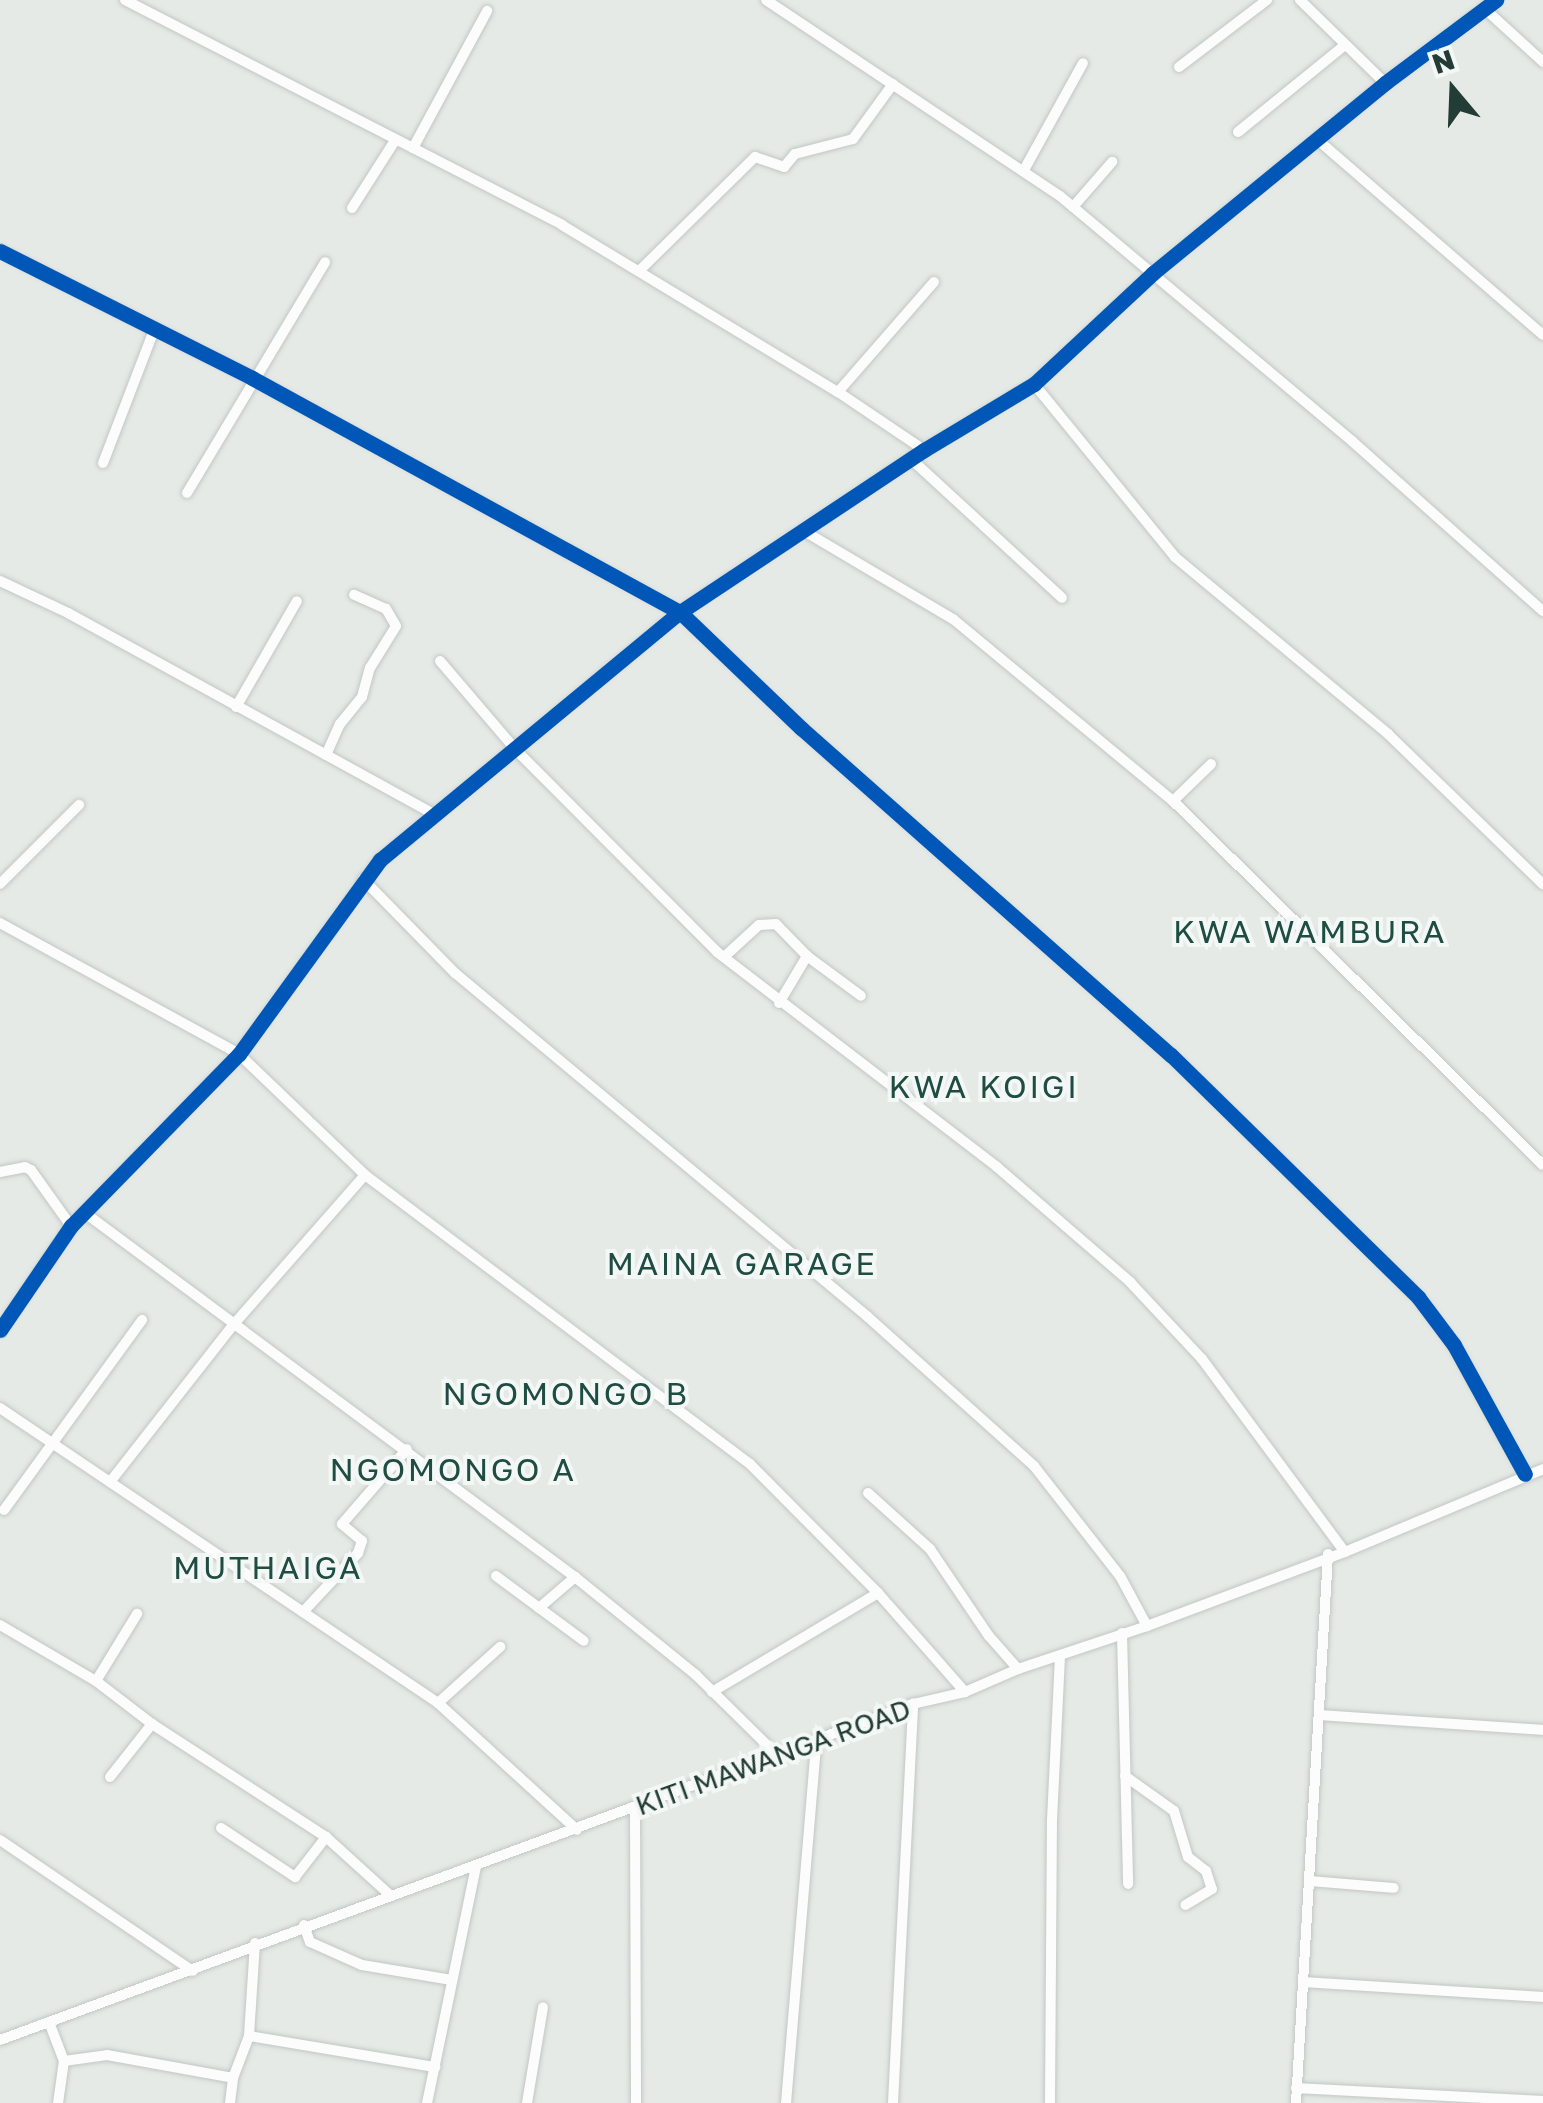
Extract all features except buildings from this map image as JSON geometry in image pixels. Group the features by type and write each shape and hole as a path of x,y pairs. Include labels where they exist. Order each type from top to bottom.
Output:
{"street":[{"path":"125,0 394,142 562,225 838,392 924,450"},
{"path":"766,0 1024,170 1072,207 1154,273 1543,611"},
{"path":"1179,67 1268,0"},
{"path":"1300,0 1385,83"},
{"path":"0,1330 71,1226 239,1054 363,878 434,814 680,612 924,450 1034,384 1154,273 1318,142 1385,83 1496,0"},
{"path":"1485,9 1543,62"},
{"path":"412,148 487,12"},
{"path":"1238,132 1345,45"},
{"path":"1024,170 1084,63"},
{"path":"639,271 755,157 784,167 796,154 853,139 893,84"},
{"path":"352,208 394,142"},
{"path":"1318,142 1543,334"},
{"path":"1072,207 1112,162"},
{"path":"0,250 252,378 680,612 801,728 1171,1055 1418,1297 1454,1345 1525,1474"},
{"path":"187,493 252,378 325,262"},
{"path":"838,392 934,282"},
{"path":"103,464 154,330"},
{"path":"1034,384 1175,557 1388,734 1543,884"},
{"path":"911,459 1062,598"},
{"path":"804,531 952,620 1173,801 1543,1165"},
{"path":"0,581 68,612 434,814"},
{"path":"326,754 340,724 362,697 370,668 396,626 386,609 354,594"},
{"path":"236,707 297,601"},
{"path":"440,661 516,750 724,957 997,1168 1130,1282 1202,1359 1344,1552"},
{"path":"1173,801 1211,764"},
{"path":"0,884 79,805"},
{"path":"363,878 455,973 868,1317 1034,1466 1120,1576 1147,1626"},
{"path":"724,957 766,923 785,929 807,956 861,996"},
{"path":"0,924 239,1054 365,1175 750,1464 878,1593 965,1692"},
{"path":"780,1004 807,956"},
{"path":"0,1172 26,1167 31,1170 71,1226"},
{"path":"110,1482 234,1324 365,1175"},
{"path":"85,1213 576,1577 712,1692 778,1756"},
{"path":"4,1510 56,1444 142,1320"},
{"path":"0,1408 438,1703 577,1830"},
{"path":"303,1612 358,1553 362,1541 342,1524 407,1450"},
{"name":"KITI MAWANGA ROAD","path":"0,2040 193,1971 304,1925 816,1743 913,1704 965,1692 1018,1668 1147,1626 1328,1554 1344,1552 1543,1469"},
{"path":"868,1493 930,1549 989,1636 1018,1668"},
{"path":"1296,2103 1328,1554"},
{"path":"496,1576 584,1641"},
{"path":"539,1608 576,1577"},
{"path":"712,1692 878,1593"},
{"path":"96,1681 137,1614"},
{"path":"0,1625 96,1681 152,1724 326,1837 391,1896"},
{"path":"1122,1633 1128,1884"},
{"path":"438,1703 500,1648"},
{"path":"1050,2103 1052,1802 1060,1657"},
{"path":"893,2103 913,1704"},
{"path":"1320,1715 1543,1730"},
{"path":"110,1777 152,1724"},
{"path":"786,2103 816,1743"},
{"path":"1126,1776 1174,1810 1188,1857 1206,1872 1212,1889 1185,1905"},
{"path":"635,1808 636,2103"},
{"path":"221,1828 296,1877 326,1837"},
{"path":"0,1840 193,1971"},
{"path":"427,2103 476,1866"},
{"path":"1310,1880 1394,1888"},
{"path":"304,1925 310,1942 362,1965 452,1980"},
{"path":"230,2103 233,2078 249,2036 255,1944"},
{"path":"1304,1982 1543,1997"},
{"path":"527,2103 543,2007"},
{"path":"49,2022 64,2061 58,2103"},
{"path":"249,2036 435,2068"},
{"path":"64,2061 107,2055 233,2078"},
{"path":"1296,2088 1543,2101"}],"cycle path":[{"path":"0,1330 71,1226 239,1054 380,860 680,612 924,450 1034,384 1153,273 1385,83 1496,0"},
{"path":"0,251 252,378 680,612 801,728 1171,1055 1418,1297 1454,1345 1525,1474"}],"district":[{"name":"KWA WAMBURA","path":"1310,931"},
{"name":"KWA KOIGI","path":"984,1086"},
{"name":"MAINA GARAGE","path":"742,1263"},
{"name":"NGOMONGO B","path":"566,1393"},
{"name":"NGOMONGO A","path":"453,1469"},
{"name":"MUTHAIGA","path":"268,1567"}]}
